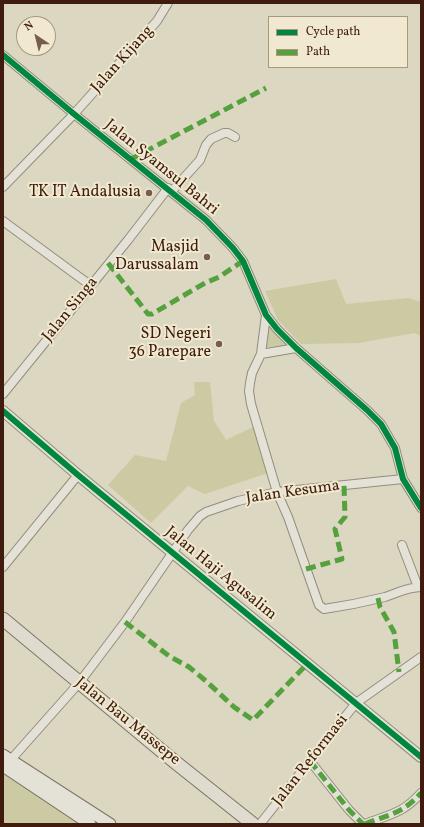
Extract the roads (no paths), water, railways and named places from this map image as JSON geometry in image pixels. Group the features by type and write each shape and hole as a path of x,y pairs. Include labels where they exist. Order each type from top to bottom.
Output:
{"highway":[{"name":"Jalan Bau Massepe","path":"3,619 79,683 253,824"}],"main road":[{"path":"5,762 90,824"},
{"path":"5,762 110,824"}],"street":[{"name":"Jalan Kijang","path":"3,187 74,114 157,21 168,3"},
{"name":"Jalan Syamsul Bahri","path":"3,55 206,220 239,255 266,315 277,329 296,348 381,424 395,448 403,479 421,508"},
{"name":"Jalan Singa","path":"3,394 90,285 170,190 200,160 203,156 206,145 211,139 224,133 228,133 235,137"},
{"path":"3,221 90,285"},
{"path":"266,315 261,354 252,373 249,391 277,492 288,517 319,605 322,609 356,605 406,589 420,587 402,545"},
{"path":"261,354 296,348"},
{"name":"Jalan Haji Agusalim","path":"3,411 78,475 421,757"},
{"path":"3,566 78,475"},
{"name":"Jalan Kesuma","path":"5,762 79,683 125,622 188,530 200,516 206,512 238,501 277,492 403,479"},
{"name":"Jalan Reformasi","path":"260,824 356,703 421,657"},
{"path":"310,761 349,810 364,824 406,808 421,793"}],"place":[{"name":"TK IT Andalusia","path":"149,193"},
{"name":"Masjid Darussalam","path":"207,257"},
{"name":"SD Negeri 36 Parepare","path":"219,344"}]}
